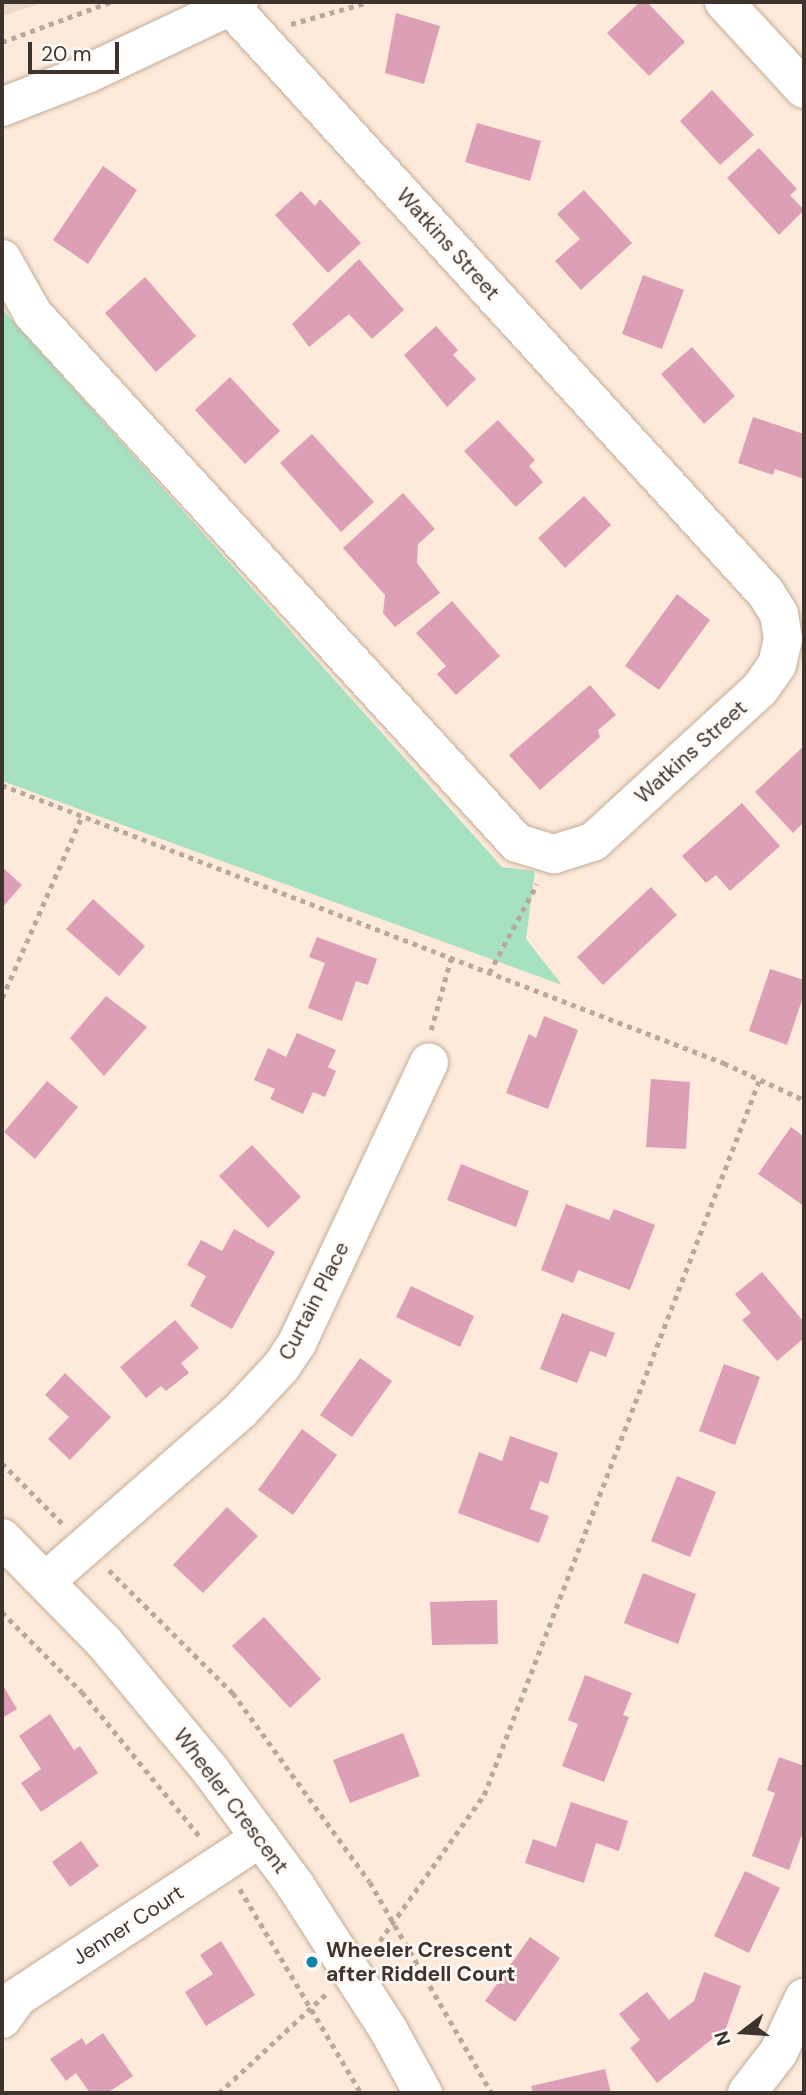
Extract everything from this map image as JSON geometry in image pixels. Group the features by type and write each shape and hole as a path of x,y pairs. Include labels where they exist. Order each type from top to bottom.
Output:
{"street":[{"path":"724,2 804,89"},
{"path":"2,107 235,4"},
{"name":"Watkins Street","path":"235,4 755,582 779,614 783,639 777,665 760,689 593,842 554,853"},
{"path":"2,259 33,314 517,843 554,853"},
{"name":"Curtain Place","path":"46,1581 241,1410 281,1367 297,1343 429,1062"},
{"name":"Wheeler Crescent","path":"2,1538 46,1581 211,1771 350,1971 423,2093"},
{"name":"Jenner Court","path":"2,2019 18,1997 260,1838"},
{"path":"747,2093 778,2053 804,1998"}],"path":[{"path":"2,42 110,2"},
{"path":"2,785 724,1063 804,1100"},
{"path":"2,998 82,816"},
{"path":"489,972 554,853"},
{"path":"429,1062 432,1018 451,958"},
{"path":"219,2093 350,1971 394,1924 484,1796 759,1081"},
{"path":"2,1463 233,1693 370,1882 492,2093"},
{"path":"2,1612 82,1692 221,1864 361,2093"}],"shaded area":[{"path":"2,2 46,2 2,16"}],"green space":[{"path":"2,309 502,867 535,871 526,939 562,985 2,781"}],"building":[{"path":"640,2 647,2 685,42 649,76 607,33"},
{"path":"396,13 440,26 424,84 385,73"},
{"path":"712,90 754,135 720,165 680,121"},
{"path":"477,123 541,141 530,181 465,162"},
{"path":"759,148 797,189 790,195 804,210 779,235 727,178"},
{"path":"103,166 137,190 88,264 53,240"},
{"path":"584,190 632,243 581,290 555,261 580,239 557,214"},
{"path":"301,191 315,206 320,199 361,243 328,273 275,215"},
{"path":"359,259 404,310 372,339 349,314 309,347 292,324"},
{"path":"643,275 684,290 662,349 622,334"},
{"path":"145,277 196,336 156,372 105,313"},
{"path":"436,326 458,350 453,355 476,379 447,407 404,355"},
{"path":"692,347 735,396 704,424 661,374"},
{"path":"230,377 280,431 245,464 195,410"},
{"path":"753,417 804,434 804,479 775,469 773,475 738,463"},
{"path":"498,420 535,460 529,466 543,482 516,507 464,451"},
{"path":"312,434 374,502 341,532 280,463"},
{"path":"403,493 435,529 418,544 417,563 440,593 395,627 383,613 385,595 343,548"},
{"path":"584,496 611,525 565,568 538,538"},
{"path":"677,594 710,620 659,690 625,666"},
{"path":"452,601 500,656 456,695 437,674 446,666 416,633"},
{"path":"590,685 616,715 598,730 600,737 540,790 509,755"},
{"path":"804,746 804,822 793,833 755,792"},
{"path":"742,803 780,846 730,891 716,875 706,883 682,856"},
{"path":"2,867 22,885 2,908"},
{"path":"651,887 677,915 603,985 577,957"},
{"path":"93,899 145,946 119,976 66,929"},
{"path":"317,937 377,959 368,985 356,981 342,1021 308,1008 325,963 309,957"},
{"path":"770,969 804,980 804,994 787,1045 749,1031"},
{"path":"106,996 147,1027 104,1076 70,1038"},
{"path":"544,1016 578,1030 548,1109 506,1093 529,1034 536,1038"},
{"path":"297,1033 336,1050 328,1067 336,1071 325,1097 313,1092 303,1114 270,1099 275,1089 254,1080 268,1048 286,1057"},
{"path":"651,1079 690,1082 686,1149 646,1147"},
{"path":"47,1081 78,1107 35,1159 4,1132"},
{"path":"791,1127 804,1137 804,1206 758,1174"},
{"path":"252,1145 301,1197 268,1228 219,1176"},
{"path":"461,1164 529,1191 516,1227 447,1200"},
{"path":"566,1204 609,1220 614,1209 655,1225 630,1290 578,1270 573,1283 541,1270"},
{"path":"234,1229 275,1252 232,1329 190,1306 206,1276 187,1265 201,1240 222,1251"},
{"path":"762,1272 804,1322 804,1338 777,1361 742,1320 751,1313 735,1294"},
{"path":"411,1286 474,1316 460,1347 396,1317"},
{"path":"562,1313 615,1333 606,1357 590,1351 577,1383 540,1369"},
{"path":"175,1320 199,1348 181,1363 189,1373 166,1391 161,1386 146,1398 120,1367"},
{"path":"360,1358 392,1381 352,1437 320,1415"},
{"path":"724,1364 760,1377 735,1445 699,1431"},
{"path":"65,1373 111,1417 70,1460 48,1439 69,1417 45,1395"},
{"path":"302,1429 337,1455 293,1515 258,1490"},
{"path":"510,1436 558,1453 548,1484 540,1481 530,1509 549,1516 539,1543 458,1513 479,1452 502,1461"},
{"path":"677,1476 716,1492 690,1557 651,1541"},
{"path":"227,1507 258,1536 203,1593 173,1565"},
{"path":"643,1573 696,1594 678,1644 624,1623"},
{"path":"497,1600 498,1644 432,1645 430,1602"},
{"path":"264,1617 321,1679 290,1708 232,1646"},
{"path":"585,1675 632,1693 623,1715 629,1717 604,1782 562,1766 578,1724 568,1720"},
{"path":"2,1684 17,1709 2,1718"},
{"path":"50,1714 74,1750 80,1746 98,1773 41,1812 21,1783 41,1769 19,1736"},
{"path":"403,1733 420,1776 350,1803 333,1760"},
{"path":"779,1757 804,1766 804,1829 789,1870 752,1856 775,1793 767,1790"},
{"path":"571,1802 628,1821 619,1851 596,1843 584,1883 525,1863 533,1839 556,1847"},
{"path":"81,1841 99,1866 70,1887 52,1862"},
{"path":"745,1871 780,1888 749,1953 714,1936"},
{"path":"530,1937 560,1958 515,2022 485,2001"},
{"path":"221,1941 255,1995 206,2026 185,1992 213,1974 200,1955"},
{"path":"704,1972 741,1986 726,2028 657,2083 630,2048 640,2040 619,2014 647,1992 669,2020 694,2001"},
{"path":"103,2033 133,2076 107,2093 90,2093 76,2073 66,2081 50,2059 82,2038 86,2045"},
{"path":"605,2069 611,2093 533,2093 531,2086"}],"place":[{"name":"Wheeler Crescent after Riddell Court","path":"312,1962"}]}
